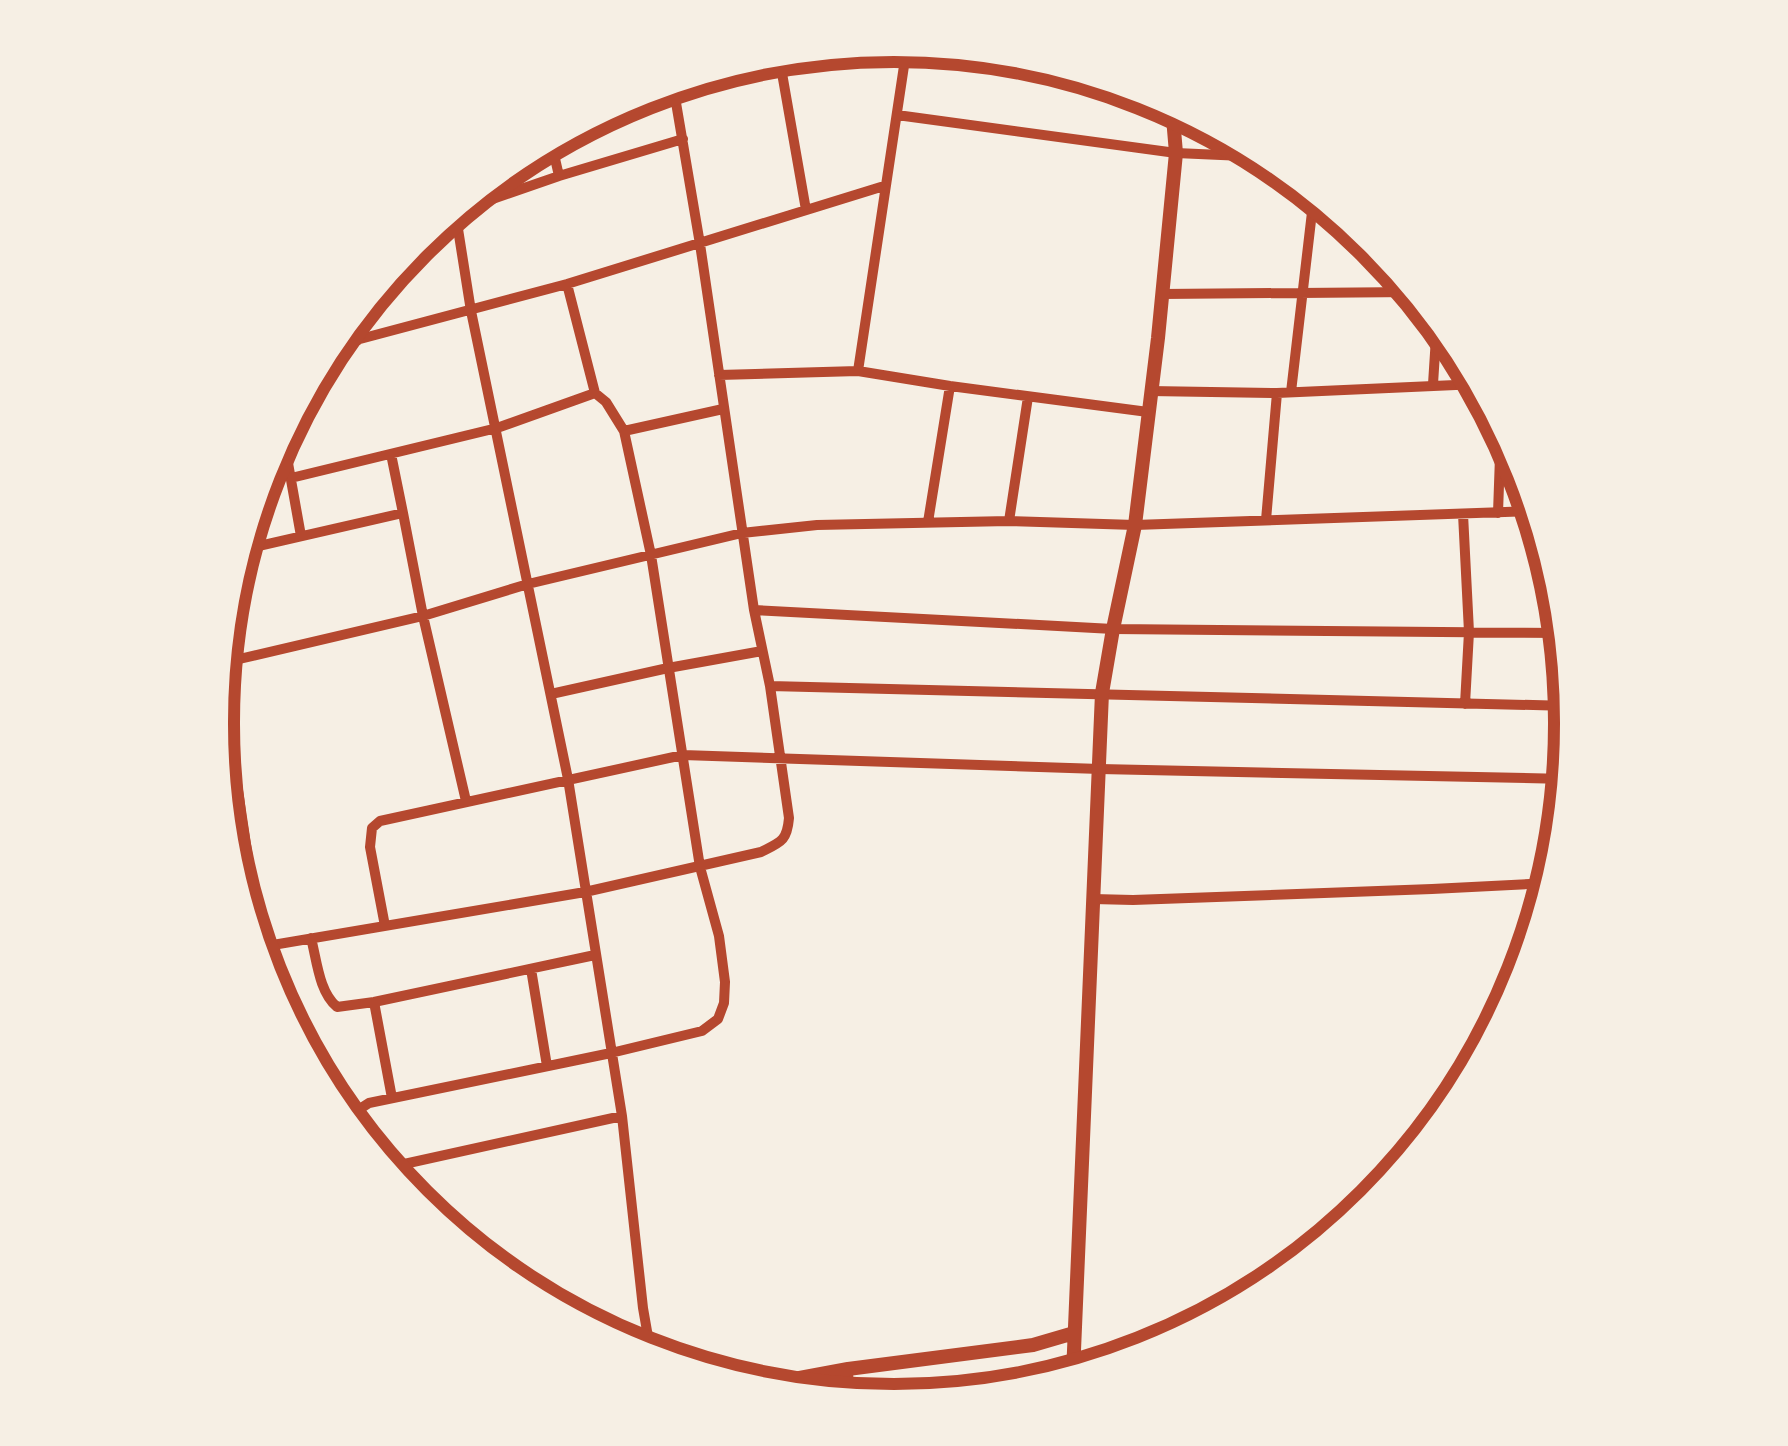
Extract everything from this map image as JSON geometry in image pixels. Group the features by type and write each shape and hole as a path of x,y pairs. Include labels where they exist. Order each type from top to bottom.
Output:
{"street":[{"path":"858,371 905,62"},
{"path":"782,72 806,210"},
{"path":"272,944 585,892 761,852 781,842 788,833 770,686 754,610 676,100"},
{"path":"897,115 1176,153 1231,155"},
{"path":"1073,1358 1102,693 1135,525 1176,153 1174,125"},
{"path":"492,199 683,139"},
{"path":"555,157 559,176"},
{"path":"358,340 567,284 884,186"},
{"path":"1291,392 1312,212"},
{"path":"457,228 470,311 568,779 622,1116 647,1335"},
{"path":"359,1109 369,1103 702,1030 718,1018 724,1004 719,936 700,867 651,555 624,431 606,402 595,393 567,284"},
{"path":"1162,294 1395,292"},
{"path":"1433,384 1436,346"},
{"path":"719,375 858,371 1148,412"},
{"path":"1150,392 1277,393 1460,384"},
{"path":"928,522 950,386"},
{"path":"290,478 496,428 595,393"},
{"path":"1266,520 1277,393"},
{"path":"1009,522 1028,396"},
{"path":"624,431 724,408"},
{"path":"391,454 466,801"},
{"path":"1498,512 1500,461"},
{"path":"287,462 301,536"},
{"path":"237,660 423,616 528,584 742,533 817,525 1135,525 1519,511"},
{"path":"258,546 403,514"},
{"path":"1462,514 1469,632 1465,704"},
{"path":"754,610 1112,629 1548,633"},
{"path":"550,694 762,651"},
{"path":"770,686 1554,706"},
{"path":"385,926 370,847 372,828 380,820 683,755 1552,779"},
{"path":"1093,898 1432,890 1535,883"},
{"path":"311,938 328,1000 337,1007 595,955"},
{"path":"532,969 547,1066"},
{"path":"374,1002 392,1098"},
{"path":"403,1164 622,1116"},
{"path":"805,1377 1032,1345 1074,1333"},
{"path":"848,1370 848,1382"}]}
